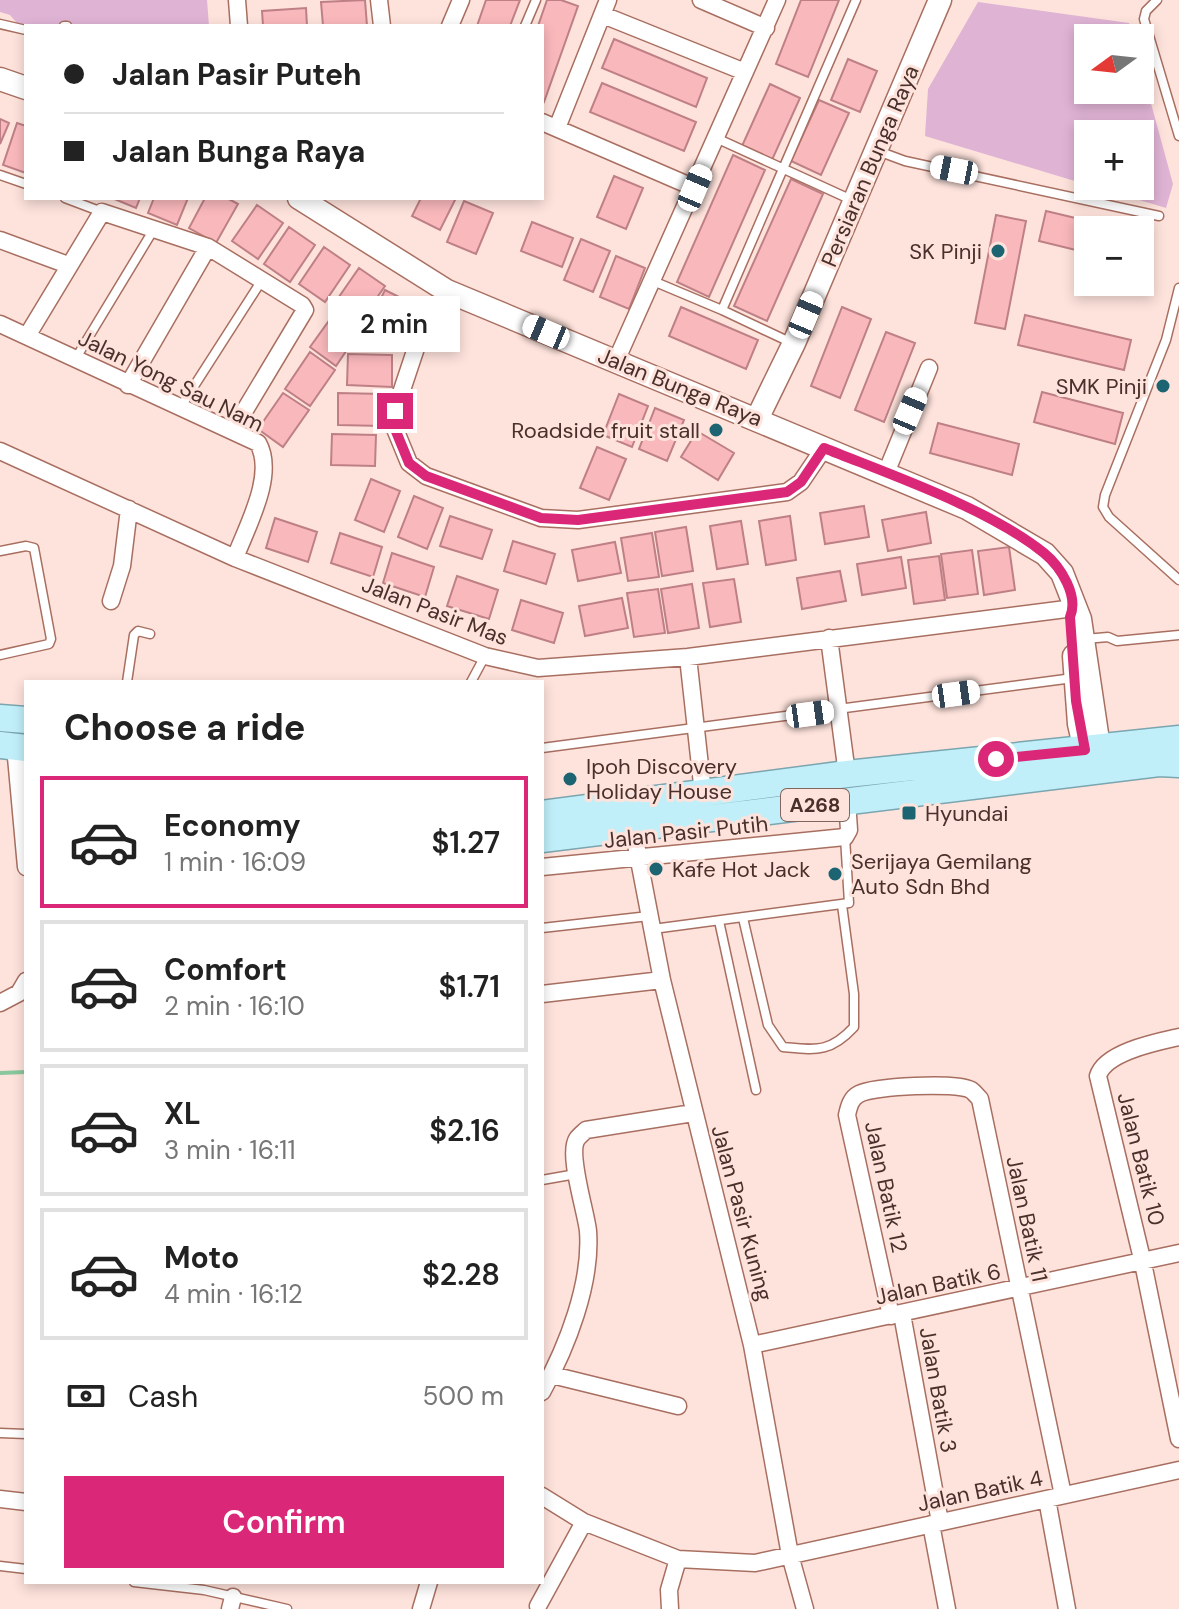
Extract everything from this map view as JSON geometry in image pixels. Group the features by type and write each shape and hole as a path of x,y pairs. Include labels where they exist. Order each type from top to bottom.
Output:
{"main road":[{"name":"Persiaran Bunga Raya","path":"757,419 794,343 940,0"},
{"path":"0,79 24,87"},
{"name":"Jalan Bunga Raya","path":"302,200 447,291 967,508 1045,554 1062,573 1080,619 1092,756"},
{"name":"Jalan Bunga Raya","path":"1074,608 1070,617 1074,678 1092,756"},
{"path":"0,718 24,720"},
{"name":"A268","path":"544,814 847,774 1174,749"},
{"name":"A268","path":"544,839 847,801 1092,756"}],"street":[{"path":"237,0 239,24"},
{"path":"379,0 382,24"},
{"path":"451,24 461,0"},
{"path":"701,0 766,28"},
{"path":"616,361 777,0"},
{"path":"695,188 550,125 606,7 745,72"},
{"path":"27,336 102,212 208,247 302,305 305,310 233,430"},
{"path":"0,240 68,265"},
{"path":"128,385 208,247"},
{"path":"447,291 418,342 395,411 395,429 409,463 426,476 541,518 578,520 787,492 801,482 824,448"},
{"name":"Jalan Yong Sau Nam","path":"0,324 258,443 266,464 263,481 235,558"},
{"path":"886,473 929,368"},
{"name":"Jalan Pasir Mas","path":"0,451 235,558 485,656 538,668 688,657 1074,608"},
{"path":"111,601 122,566 129,509"},
{"path":"829,638 847,774"},
{"path":"688,657 703,793"},
{"path":"17,757 24,830"},
{"path":"845,837 849,830 847,801"},
{"name":"Jalan Pasir Kuning","path":"633,829 662,980 752,1345 790,1555 805,1609"},
{"name":"Jalan Pasir Putih","path":"544,867 845,837"},
{"path":"544,994 662,980"},
{"path":"0,1003 24,990"},
{"name":"Jalan Batik 10","path":"1179,1037 1155,1042 1114,1058 1100,1069 1098,1076 1143,1263 1179,1439"},
{"name":"Jalan Batik 11","path":"847,1115 851,1100 877,1090 951,1085 972,1091 980,1099 1019,1289 1055,1497 1067,1609"},
{"path":"544,1389 573,1322 588,1258 588,1229 577,1174 575,1146 578,1138 586,1130 693,1113"},
{"name":"Jalan Batik 12","path":"847,1115 897,1315"},
{"name":"Jalan Batik 6","path":"752,1345 1179,1253"},
{"name":"Jalan Batik 3","path":"897,1315 936,1523 947,1609"},
{"path":"552,1375 678,1406"},
{"name":"Jalan Batik 4","path":"544,1497 584,1522 678,1559 755,1563 1179,1470"},
{"path":"0,1499 24,1502"},
{"path":"538,1606 584,1522"},
{"path":"670,1609 669,1590 678,1559"},
{"path":"421,1609 428,1584"}],"lane":[{"path":"526,24 536,0"},
{"path":"722,310 856,0"},
{"path":"1157,0 1146,11 1144,19 1179,136"},
{"path":"0,24 24,30"},
{"path":"716,138 855,202"},
{"path":"877,151 905,161 1159,216"},
{"path":"0,175 24,183"},
{"path":"70,200 102,212"},
{"path":"76,358 154,229"},
{"path":"180,409 262,280"},
{"path":"653,281 794,343"},
{"path":"1179,288 1166,340 1103,507 1109,517 1179,580"},
{"path":"0,551 26,546 34,548 51,639 49,644 0,655"},
{"path":"127,680 134,635 138,631 150,634"},
{"path":"1084,639 1108,637 1117,641 1179,635"},
{"path":"472,680 485,656"},
{"path":"544,748 1074,678"},
{"path":"544,928 719,921 849,903 845,837"},
{"path":"743,918 768,1025 783,1047 820,1050 840,1042 854,1027 854,994 842,905"},
{"path":"719,921 756,1090"},
{"path":"544,1180 577,1174"},
{"path":"0,1433 24,1434"},
{"path":"0,1566 24,1569"},
{"path":"152,1584 204,1590 232,1603 287,1609"}],"shaded area":[{"path":"0,0 207,0 209,24 24,24 24,32 10,15 0,12"},
{"path":"978,2 1129,23 1074,24 1074,104 1151,104 1173,184 1166,208 1139,200 1154,200 1154,120 1074,120 1074,181 925,136 928,89"}],"building":[{"path":"365,0 367,24 323,24 321,2"},
{"path":"486,0 520,0 511,24 478,24"},
{"path":"547,0 561,0 578,6 544,102 544,24 539,24"},
{"path":"801,0 839,0 808,77 776,64"},
{"path":"306,8 307,24 263,24 262,11"},
{"path":"614,39 707,78 696,107 602,68"},
{"path":"848,59 877,71 860,112 831,100"},
{"path":"602,83 696,122 684,151 590,112"},
{"path":"770,84 800,98 772,160 742,146"},
{"path":"819,100 849,113 821,175 791,161"},
{"path":"0,119 9,123 0,144"},
{"path":"17,123 24,125 24,172 3,165"},
{"path":"733,155 765,170 709,297 677,282"},
{"path":"614,176 643,188 626,229 597,217"},
{"path":"791,179 823,194 767,321 734,306"},
{"path":"117,200 139,200 136,208"},
{"path":"153,200 187,200 177,225 148,213"},
{"path":"204,200 231,200 238,204 216,243 189,228"},
{"path":"420,200 455,200 440,230 412,216"},
{"path":"464,201 493,213 476,254 447,242"},
{"path":"257,205 283,223 258,259 232,241"},
{"path":"1046,211 1074,218 1074,250 1039,241"},
{"path":"996,215 1026,221 1005,329 975,323"},
{"path":"532,222 573,238 562,267 521,251"},
{"path":"289,227 315,245 290,282 264,264"},
{"path":"581,239 610,251 593,292 564,280"},
{"path":"324,247 350,265 325,302 299,284"},
{"path":"616,256 645,268 629,309 600,297"},
{"path":"359,268 385,286 360,322 334,304"},
{"path":"385,290 413,304 393,344 365,330"},
{"path":"681,307 758,340 746,369 669,336"},
{"path":"842,307 871,319 840,398 811,386"},
{"path":"336,311 361,329 336,366 310,347"},
{"path":"1025,315 1131,340 1124,370 1018,345"},
{"path":"886,332 915,343 884,422 855,410"},
{"path":"310,352 335,370 310,406 285,389"},
{"path":"348,354 392,355 392,387 347,385"},
{"path":"1042,392 1123,413 1115,444 1034,422"},
{"path":"283,393 309,410 283,447 258,429"},
{"path":"338,393 383,394 382,426 338,425"},
{"path":"619,394 648,406 632,447 603,435"},
{"path":"655,408 684,420 667,461 639,449"},
{"path":"938,423 1019,444 1012,475 930,453"},
{"path":"697,431 734,453 718,480 681,457"},
{"path":"332,434 376,435 375,466 331,465"},
{"path":"597,447 626,459 609,500 580,488"},
{"path":"371,479 400,491 384,532 355,520"},
{"path":"414,496 443,508 427,549 398,537"},
{"path":"864,506 869,537 825,544 820,513"},
{"path":"926,512 931,543 888,551 882,520"},
{"path":"450,516 492,530 482,559 440,546"},
{"path":"790,516 796,560 766,565 759,521"},
{"path":"275,518 317,532 308,562 266,548"},
{"path":"741,521 748,564 717,569 710,526"},
{"path":"686,527 693,571 662,576 655,532"},
{"path":"340,533 382,547 373,577 331,563"},
{"path":"652,533 659,577 628,581 621,538"},
{"path":"513,541 555,554 546,584 504,571"},
{"path":"615,542 621,573 578,581 572,550"},
{"path":"1009,547 1015,590 984,595 978,551"},
{"path":"972,550 978,594 947,598 941,554"},
{"path":"392,553 434,567 425,597 383,583"},
{"path":"939,556 945,600 914,604 908,560"},
{"path":"901,557 906,588 862,595 857,564"},
{"path":"840,571 846,601 802,609 797,578"},
{"path":"457,576 498,590 489,619 447,606"},
{"path":"734,579 741,622 710,627 703,583"},
{"path":"692,584 699,628 668,633 661,589"},
{"path":"658,589 665,633 634,637 627,593"},
{"path":"622,598 628,628 585,636 579,606"},
{"path":"521,600 563,613 554,643 512,630"}],"waterway":[{"path":"0,1073 24,1072"}],"place":[{"name":"SK Pinji","path":"998,251"},
{"name":"SMK Pinji","path":"1163,386"},
{"name":"Roadside fruit stall","path":"716,430"},
{"name":"Ipoh Discovery Holiday House","path":"570,779"},
{"name":"Hyundai","path":"909,813"},
{"name":"Kafe Hot Jack","path":"656,869"},
{"name":"Serijaya Gemilang Auto Sdn Bhd","path":"835,874"}],"route":[{"path":"395,411 395,429 409,463 426,476 541,518 578,520 787,492 801,482 824,448 967,508 1002,526 1045,554 1062,573 1070,590 1074,608 1070,617 1074,678 1085,750 996,759"}]}
